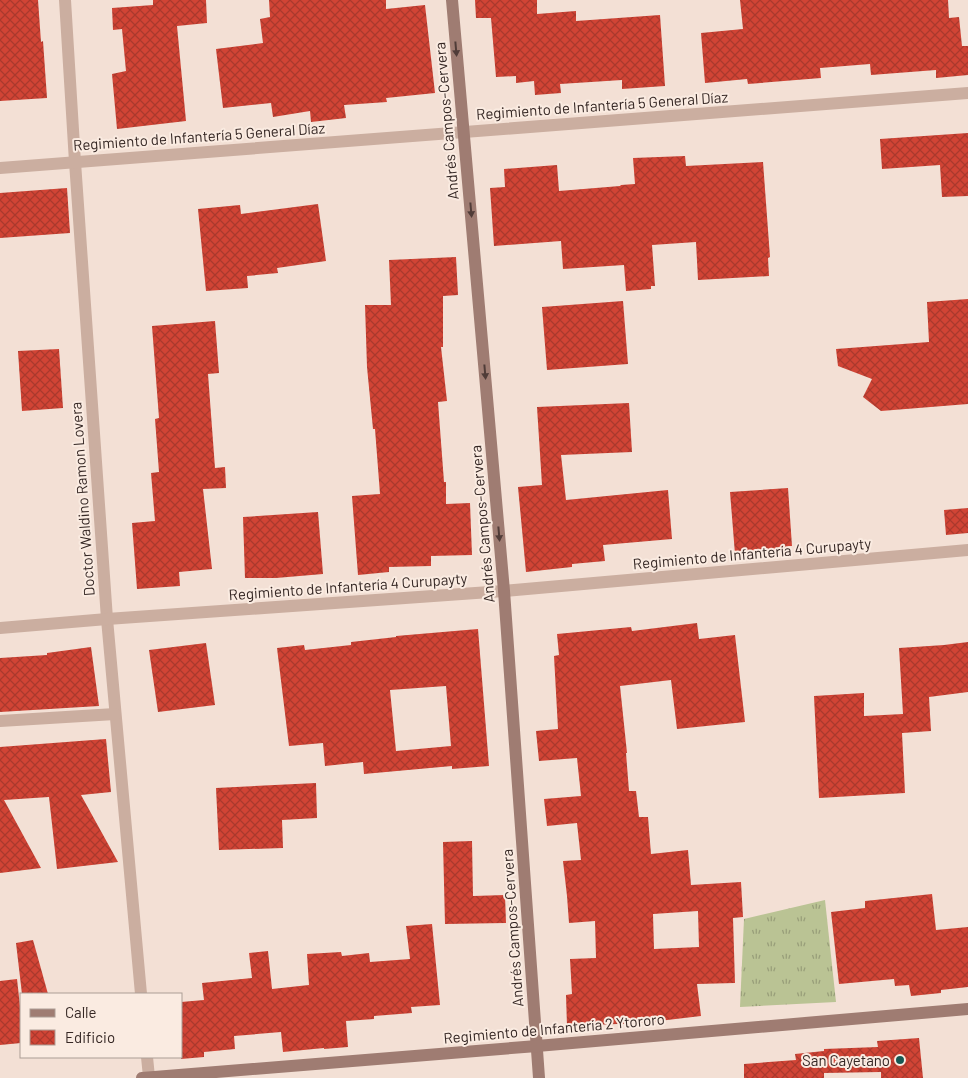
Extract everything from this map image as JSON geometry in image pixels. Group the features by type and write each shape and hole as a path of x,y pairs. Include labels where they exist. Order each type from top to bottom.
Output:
{"street":[{"name":"Doctor Waldino Ramon Lovera","path":"66,0 74,162 107,619 141,993"},
{"name":"Andrés Campos-Cervera","path":"452,0 504,591 539,1078"},
{"name":"Regimiento de Infantería 5 General Díaz","path":"0,168 968,93"},
{"name":"Regimiento de Infantería 4 Curupayty","path":"0,628 504,591 968,550"},
{"path":"0,721 116,714"},
{"name":"Regimiento de Infantería 2 Ytororo","path":"142,1078 968,1009"},
{"path":"147,1058 149,1077"}],"green space":[{"path":"825,900 836,1002 740,1007 744,919"}],"building":[{"path":"0,0 38,0 47,98 0,101"},
{"path":"153,0 206,0 207,23 177,26 186,121 117,129 112,74 126,71 122,29 113,30 112,8 153,5"},
{"path":"269,0 386,0 386,9 425,5 435,93 386,98 387,102 344,105 346,118 311,122 310,111 273,117 271,103 223,108 216,49 263,43 260,19 270,17"},
{"path":"475,0 537,0 537,14 576,11 576,21 660,15 665,86 622,89 622,80 560,84 561,93 535,95 534,81 516,83 516,76 496,77 491,18 476,18"},
{"path":"740,0 948,0 949,18 959,17 962,46 968,46 968,75 936,78 936,70 871,75 870,64 820,68 821,78 748,84 747,79 705,83 701,33 743,29"},
{"path":"968,133 968,196 942,197 940,165 882,169 880,139"},
{"path":"685,156 686,166 763,162 770,257 768,258 769,276 698,280 696,242 652,245 655,286 651,286 651,289 626,291 624,265 563,269 561,241 494,246 490,188 505,187 504,169 557,165 559,191 635,184 633,158"},
{"path":"67,188 70,233 0,238 0,193"},
{"path":"318,204 326,261 277,268 278,273 247,276 248,288 206,291 198,209 240,205 241,214"},
{"path":"456,257 458,295 443,296 443,347 441,347 447,401 438,402 444,482 446,482 446,504 470,503 472,555 431,556 431,566 389,567 389,572 358,575 352,496 380,494 375,429 373,429 367,367 365,305 391,305 389,260"},
{"path":"968,299 968,404 881,411 863,397 872,379 838,366 836,349 929,342 927,302"},
{"path":"623,301 628,364 547,370 542,307"},
{"path":"215,321 219,373 208,374 215,468 225,467 226,488 203,489 212,569 179,572 180,586 137,589 132,523 155,521 151,473 159,472 155,419 159,418 152,326"},
{"path":"59,349 63,408 22,411 18,351"},
{"path":"629,403 632,452 561,455 566,500 668,490 672,539 603,545 605,561 572,564 572,567 526,572 518,487 542,485 537,407"},
{"path":"788,488 792,546 788,546 789,550 735,554 730,492"},
{"path":"968,508 968,533 946,535 944,510"},
{"path":"318,512 323,574 276,578 245,578 243,517"},
{"path":"697,623 699,639 735,635 745,722 677,729 671,680 620,686 629,791 636,791 639,817 648,817 651,854 688,850 691,885 741,882 743,917 733,918 735,983 697,984 701,1016 642,1023 567,1026 566,995 572,994 570,959 596,958 595,921 569,923 563,861 581,860 577,823 547,826 544,799 581,796 577,758 539,761 536,731 558,729 554,656 559,655 557,634 631,627 632,631","holes":["698,911 699,947 654,949 653,914"]},
{"path":"478,629 489,766 452,769 452,766 364,774 363,762 325,766 323,743 289,746 277,648 304,645 305,650 351,645 351,642","holes":["446,686 451,746 396,751 390,690"]},
{"path":"968,642 968,692 929,697 931,731 902,733 905,793 819,798 814,696 864,693 864,716 903,714 899,648"},
{"path":"206,643 215,705 158,712 149,650"},
{"path":"91,647 99,706 0,712 0,658 47,655 47,653"},
{"path":"106,739 111,792 81,795 118,862 57,869 49,797 4,800 41,868 0,873 0,747"},
{"path":"316,783 317,818 282,820 283,848 219,850 216,788"},
{"path":"472,841 473,896 505,895 506,923 445,924 443,842"},
{"path":"932,894 936,930 968,927 968,987 941,990 941,993 911,996 909,985 895,986 894,979 839,984 831,912 865,908 865,901"},
{"path":"432,924 440,1005 411,1007 412,1013 374,1016 374,1019 346,1021 348,1047 283,1052 281,1032 234,1036 235,1049 204,1052 204,1057 181,1059 182,1002 204,1000 202,983 252,978 249,953 268,951 272,989 309,985 307,954 341,952 342,956 369,953 370,962 410,959 406,926"},
{"path":"33,940 48,993 22,993 16,943"},
{"path":"17,979 20,1006 20,1043 0,1045 0,981"},
{"path":"919,1038 923,1078 881,1078 881,1072 824,1073 824,1078 744,1078 744,1064 796,1060 795,1054 824,1051 824,1049 878,1047 877,1041"}],"place":[{"name":"San Cayetano","path":"900,1060"}]}
